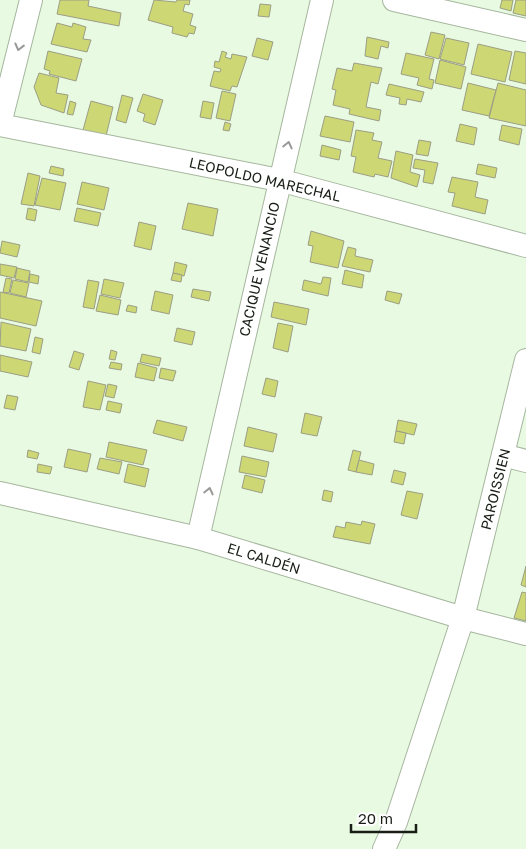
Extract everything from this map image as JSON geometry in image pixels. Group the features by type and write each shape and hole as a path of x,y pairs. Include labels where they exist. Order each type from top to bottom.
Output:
{"street":[{"path":"0,124 30,0"},
{"name":"CACIQUE VENANCIO","path":"198,538 322,0"},
{"path":"394,0 526,30"},
{"name":"LEOPOLDO MARECHAL","path":"0,124 280,180 526,246"},
{"name":"PAROISSIEN","path":"384,849 396,822 463,618 526,360"},
{"path":"503,455 526,461"},
{"name":"EL CALDÉN","path":"0,493 198,538 463,618 526,634"}],"building":[{"path":"60,0 89,0 88,6 121,13 119,26 57,14"},
{"path":"154,0 176,2 177,0 190,0 189,5 185,4 183,11 193,14 190,25 196,27 194,34 189,33 187,37 172,33 173,27 148,20"},
{"path":"502,0 513,0 511,11 500,8"},
{"path":"516,0 526,0 526,16 513,13"},
{"path":"260,4 271,5 269,17 258,16"},
{"path":"57,23 72,27 73,23 86,27 83,39 91,40 87,52 51,44"},
{"path":"431,32 445,35 439,59 425,55"},
{"path":"367,37 389,42 388,48 381,46 378,59 365,56"},
{"path":"257,38 273,42 268,60 252,56"},
{"path":"446,38 469,43 464,65 440,59"},
{"path":"478,44 512,52 505,82 471,74"},
{"path":"48,51 82,59 76,81 49,74 50,71 44,69"},
{"path":"222,51 227,53 225,57 231,59 232,54 247,57 237,87 232,86 230,91 210,86 214,71 220,72 221,69 214,67 215,61 219,62"},
{"path":"515,51 526,53 526,84 509,80"},
{"path":"406,53 434,59 429,79 434,80 432,89 417,85 419,78 401,74"},
{"path":"440,60 466,67 461,89 435,83"},
{"path":"354,63 382,68 378,84 371,82 366,107 381,110 379,121 349,114 350,109 333,105 336,90 332,89 337,68 352,71"},
{"path":"39,73 59,78 56,93 68,95 64,113 41,105 34,87"},
{"path":"468,83 496,90 489,116 462,110"},
{"path":"498,83 526,90 526,126 489,118"},
{"path":"389,84 424,92 421,102 407,99 406,105 399,104 400,98 386,95"},
{"path":"222,91 236,94 230,121 216,118"},
{"path":"143,94 163,100 155,125 143,121 145,114 137,111"},
{"path":"122,95 133,98 126,123 116,120"},
{"path":"70,101 76,103 73,115 67,114"},
{"path":"91,101 113,107 106,136 83,130"},
{"path":"203,101 214,103 211,119 200,117"},
{"path":"325,116 354,122 350,142 320,136"},
{"path":"225,122 231,124 229,131 223,130"},
{"path":"460,124 477,128 474,145 456,141"},
{"path":"502,125 522,129 519,145 499,140"},
{"path":"356,130 374,133 372,140 382,142 378,158 392,161 388,177 375,174 374,177 353,172 356,157 351,156"},
{"path":"419,140 431,142 428,156 416,154"},
{"path":"322,145 341,150 339,160 320,156"},
{"path":"396,151 413,155 410,172 420,175 417,187 391,178"},
{"path":"415,159 438,163 433,184 423,182 425,170 413,168"},
{"path":"478,164 497,168 495,178 476,174"},
{"path":"51,166 64,169 63,176 49,173"},
{"path":"28,173 40,176 34,206 21,204"},
{"path":"452,177 478,182 475,197 488,200 485,214 452,206 455,193 448,192"},
{"path":"42,178 66,183 60,210 35,205"},
{"path":"82,182 109,188 104,210 77,204"},
{"path":"188,203 218,209 213,236 182,229"},
{"path":"28,208 37,210 35,221 26,219"},
{"path":"77,208 101,213 98,226 74,221"},
{"path":"139,222 156,226 151,250 134,246"},
{"path":"311,231 344,241 338,268 310,262 313,246 308,245"},
{"path":"2,241 20,245 17,257 0,253"},
{"path":"348,247 356,249 355,256 373,260 370,272 342,266"},
{"path":"175,262 187,265 184,276 173,273"},
{"path":"0,264 17,267 14,278 0,275"},
{"path":"17,268 30,271 28,282 15,279"},
{"path":"345,270 364,275 362,288 342,284"},
{"path":"173,273 182,275 181,282 171,280"},
{"path":"30,274 39,276 38,284 29,282"},
{"path":"323,277 331,278 328,296 302,290 304,280 321,284"},
{"path":"6,278 12,279 9,293 3,292"},
{"path":"104,279 124,283 120,298 101,294"},
{"path":"13,280 29,283 26,297 10,293"},
{"path":"88,280 99,282 94,309 83,307"},
{"path":"193,289 211,292 209,301 191,297"},
{"path":"155,291 173,295 169,314 151,310"},
{"path":"387,291 402,294 399,304 385,300"},
{"path":"0,292 42,301 36,326 0,318"},
{"path":"100,295 121,300 118,315 96,311"},
{"path":"274,302 309,309 306,325 271,317"},
{"path":"128,305 137,307 136,313 126,311"},
{"path":"1,322 31,329 26,351 0,346"},
{"path":"278,323 293,326 288,352 273,348"},
{"path":"177,328 195,332 192,345 174,341"},
{"path":"35,337 43,339 40,354 32,352"},
{"path":"111,350 117,352 115,360 109,359"},
{"path":"74,351 84,354 79,370 69,367"},
{"path":"142,354 161,358 159,366 140,362"},
{"path":"0,355 32,362 28,377 0,371"},
{"path":"111,362 122,364 121,370 109,368"},
{"path":"138,363 157,368 154,381 135,377"},
{"path":"161,368 176,371 173,381 159,378"},
{"path":"266,378 278,381 275,397 262,394"},
{"path":"88,381 106,385 100,410 83,407"},
{"path":"108,384 117,386 114,398 105,396"},
{"path":"7,395 18,397 15,410 4,408"},
{"path":"108,401 122,404 120,413 106,410"},
{"path":"305,413 322,417 317,436 301,433"},
{"path":"157,420 187,427 183,441 153,433"},
{"path":"398,420 417,424 414,435 396,431"},
{"path":"248,427 277,434 273,452 244,446"},
{"path":"396,431 406,433 404,444 394,442"},
{"path":"109,442 147,450 143,465 106,457"},
{"path":"68,449 91,454 87,472 64,467"},
{"path":"28,450 39,453 37,459 27,457"},
{"path":"353,450 361,452 356,472 348,470"},
{"path":"242,456 269,462 266,477 239,472"},
{"path":"100,458 122,462 119,474 97,469"},
{"path":"359,460 374,464 372,475 356,472"},
{"path":"38,464 52,467 50,474 37,472"},
{"path":"128,464 149,469 145,487 124,482"},
{"path":"394,470 406,473 403,485 391,482"},
{"path":"245,475 265,480 262,493 242,488"},
{"path":"324,490 333,492 331,502 322,500"},
{"path":"407,491 423,494 417,519 401,515"},
{"path":"362,521 375,524 370,544 333,537 336,526 345,528 346,522 361,525"},
{"path":"526,566 526,587 521,585"},
{"path":"522,592 526,593 526,621 514,618"}]}
